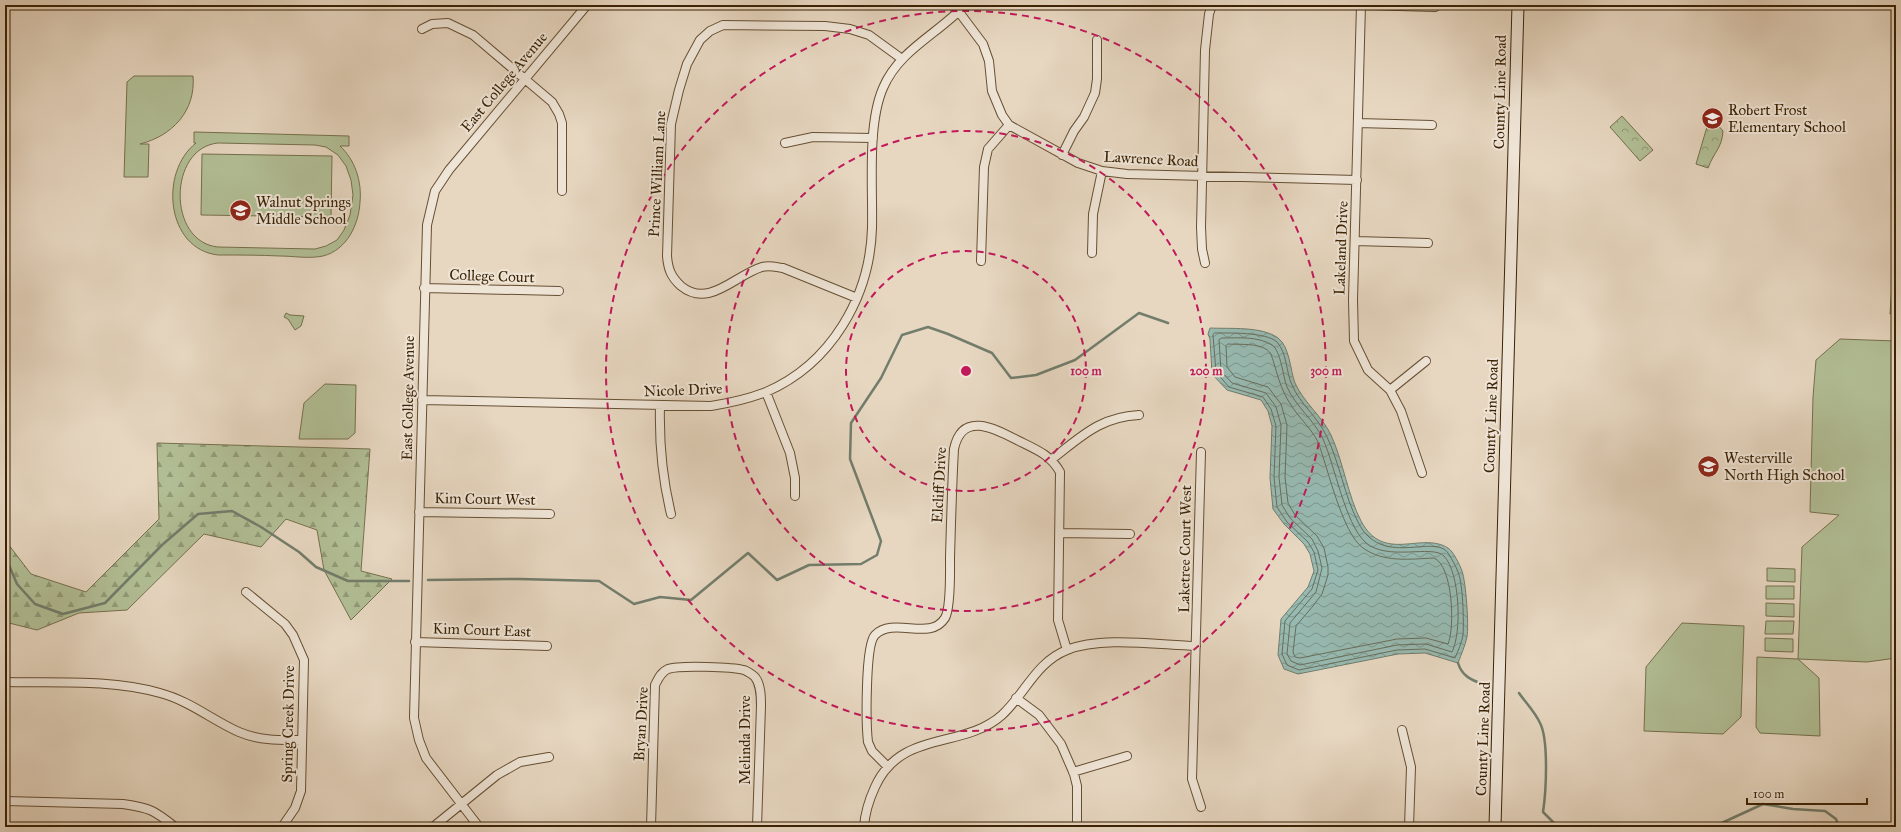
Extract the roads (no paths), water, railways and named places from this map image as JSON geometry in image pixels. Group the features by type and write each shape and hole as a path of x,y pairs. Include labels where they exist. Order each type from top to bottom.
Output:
{"main road":[{"name":"County Line Road","path":"1495,827 1518,5"}],"street":[{"name":"East College Avenue","path":"479,827 426,758 419,740 414,718 424,288 427,225 435,191 449,170 587,5"},
{"name":"Nicole Drive","path":"422,400 711,406 731,403 766,392 791,378 811,363 828,346 853,309 867,270 870,250 873,138 875,116 882,89 888,77 902,58 918,44 951,20 964,5"},
{"path":"1205,263 1201,240 1205,50 1209,14 1212,5"},
{"path":"1362,5 1435,7"},
{"name":"Lakeland Drive","path":"1362,5 1355,241 1354,341 1368,370 1390,390 1401,411 1422,473"},
{"name":"Lawrence Road","path":"958,12 983,44 989,61 992,90 1002,115 1010,125 1078,163 1102,171 1127,174 1357,180"},
{"path":"422,29 432,24 448,24 473,35 552,102 559,114 563,134 562,190"},
{"name":"Prince William Lane","path":"858,298 784,268 772,266 762,268 718,290 703,294 688,292 673,279 668,268 667,256 671,124 687,64 700,40 710,31 723,25 825,26 850,29 869,36 902,58"},
{"path":"1062,155 1074,131 1084,117 1095,93 1097,78 1097,40"},
{"path":"1358,123 1432,125"},
{"path":"981,261 984,167 988,149 1010,125"},
{"path":"785,143 813,136 873,138"},
{"path":"1092,253 1093,214 1102,171"},
{"path":"1355,241 1428,243"},
{"name":"College Court","path":"424,288 559,291"},
{"path":"1390,390 1426,362"},
{"path":"766,392 790,453 795,478 795,496"},
{"path":"660,406 659,445 665,488 671,514"},
{"path":"1066,650 1058,620 1060,472 1052,459 1099,424 1123,416 1139,415"},
{"name":"Elcliff Drive","path":"888,767 872,751 868,742 868,657 874,636 881,630 891,628 928,629 938,625 946,617 948,606 951,495 956,439 962,432 970,427 981,425 992,427 1052,459"},
{"name":"Laketree Court West","path":"1201,452 1192,779 1201,806"},
{"name":"Kim Court West","path":"419,512 550,514"},
{"path":"1060,533 1130,534"},
{"name":"Spring Creek Drive","path":"246,592 285,624 300,648 304,660 301,791 294,808 282,827"},
{"name":"Kim Court East","path":"415,642 547,646"},
{"path":"864,827 867,804 879,777 897,758 916,747 966,734 990,724 1002,715 1046,662 1066,650 1084,645 1108,643 1196,646"},
{"name":"Bryan Drive","path":"651,827 655,685 660,675 668,669 678,667 710,667"},
{"name":"Melinda Drive","path":"710,667 745,670 754,677 760,691 757,827"},
{"path":"5,682 109,684 135,687 184,701 240,732 266,740 302,740"},
{"path":"1016,698 1039,715 1061,744 1073,772 1077,786 1077,827"},
{"path":"1402,730 1410,767 1409,827"},
{"path":"1073,772 1127,756"},
{"path":"433,827 497,775 520,762 549,757"},
{"path":"5,801 123,804 140,806 156,811 175,827"}],"water":[{"path":"1210,328 1254,330 1271,334 1282,342 1287,353 1295,383 1331,435 1356,511 1370,534 1380,541 1392,544 1437,544 1448,548 1452,552 1462,571 1466,594 1468,631 1458,663 1425,653 1398,654 1298,674 1284,669 1278,655 1281,619 1308,587 1314,571 1310,554 1304,544 1284,524 1273,509 1270,478 1272,426 1268,411 1261,400 1227,390 1212,374 1210,339 1208,334"}],"waterway":[{"path":"428,580 519,579 599,581 634,604 660,597 691,600 748,553 777,580 809,565 861,564 877,555 881,541 850,459 851,423 881,378 902,335 928,327 948,334 992,353 1011,378 1036,375 1075,360 1139,313 1168,323"},
{"path":"5,556 17,584 35,604 63,614 105,603 162,545 198,514 232,511 261,527 299,552 316,567 348,581 409,581"},
{"path":"1458,663 1462,671 1468,677 1483,684"},
{"path":"1519,693 1536,715 1543,731 1546,754 1543,812 1560,827"},
{"path":"1713,827 1763,804 1793,809 1825,811 1836,819 1839,827"}],"place":[{"name":"Robert Frost Elementary School","path":"1712,119"},
{"name":"Walnut Springs Middle School","path":"241,211"},
{"name":"Westerville North High School","path":"1708,467"}]}
